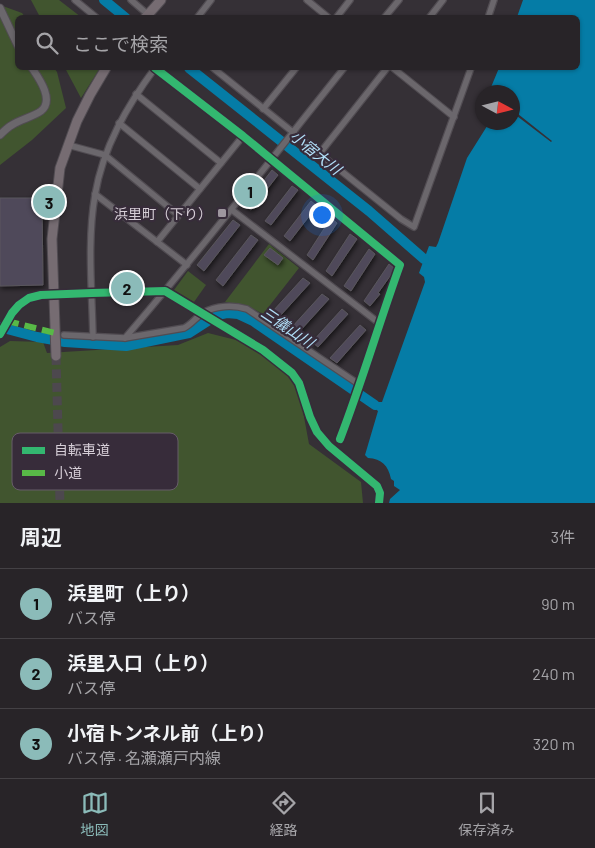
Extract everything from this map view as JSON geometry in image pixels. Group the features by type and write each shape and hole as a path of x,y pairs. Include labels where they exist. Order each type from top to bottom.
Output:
{"main road":[{"path":"149,15 160,0"},
{"path":"56,356 56,346 60,334 54,295 52,239 60,168 77,121 105,70"}],"street":[{"path":"75,0 93,15"},
{"path":"131,0 146,15"},
{"path":"199,15 211,0"},
{"path":"307,0 325,15"},
{"path":"338,15 350,0"},
{"path":"386,15 399,0"},
{"path":"430,15 443,0"},
{"path":"489,15 494,0"},
{"path":"0,8 15,40"},
{"path":"0,135 12,125 42,110 45,105 44,90 41,81 33,70"},
{"path":"93,336 91,232 95,194 105,155 119,123 136,94 154,70"},
{"path":"158,70 272,158 400,265 379,323 356,398 340,439"},
{"path":"215,70 401,219 414,227 470,70"},
{"path":"263,109 294,70"},
{"path":"125,338 232,210 342,70"},
{"path":"320,153 385,70"},
{"path":"395,70 454,117"},
{"path":"136,94 221,163"},
{"path":"119,123 200,189"},
{"path":"157,242 243,136"},
{"path":"68,144 105,155 178,215"},
{"path":"95,194 187,264"},
{"path":"232,210 379,323"},
{"path":"0,334 12,313 29,298 41,295 165,291 263,350 292,373 299,383 317,432 329,446 377,486 380,493 379,503"},
{"path":"60,334 125,338 184,328 203,314 226,306 247,309 360,386"}],"green space":[{"path":"31,0 59,0 78,15 39,15"},
{"path":"0,5 24,15 15,15 15,70 56,70 66,108 32,140 0,165"},
{"path":"66,70 99,70 81,98"},
{"path":"269,244 299,268 263,314 246,305 225,302"},
{"path":"188,271 206,285 194,302 174,290"},
{"path":"208,333 252,344 297,379 309,444 361,482 363,503 0,503 0,347 10,341 43,342 47,353 178,345"}],"water":[{"path":"523,0 595,0 595,503 389,503 390,499 400,490 394,486 394,481 381,461 368,458 365,455 378,411 374,408 377,402 382,402 425,282 424,277 419,273 429,246 436,247 438,243 467,158 485,130 520,130 520,118 552,141 520,116 520,85 492,85 498,70 580,70 580,15 518,15"}],"building":[{"path":"272,170 278,175 251,210 245,205"},
{"path":"292,186 298,190 271,225 265,221"},
{"path":"0,198 42,198 43,285 0,286"},
{"path":"311,201 317,206 290,241 284,236"},
{"path":"331,218 337,223 313,260 307,255"},
{"path":"233,220 240,225 204,271 197,265"},
{"path":"350,234 357,239 332,276 326,271"},
{"path":"251,235 258,240 223,286 216,280"},
{"path":"270,248 283,258 278,265 264,255"},
{"path":"369,249 375,254 351,291 344,286"},
{"path":"389,264 394,268 393,272 378,293 380,294 370,306 364,301"},
{"path":"303,278 310,283 280,316 273,311"},
{"path":"322,294 329,299 299,332 292,327"},
{"path":"342,309 348,314 318,347 312,342"},
{"path":"360,325 366,330 337,363 330,358"}],"waterway":[{"name":"小宿大川","path":"104,0 122,15"},
{"name":"小宿大川","path":"192,70 369,211 424,259"},
{"name":"三儀山川","path":"0,327 65,342 126,346 189,333 217,315 227,313 238,314 253,321 375,405"}],"tunnel":[{"path":"56,356 58,433"},
{"path":"60,490 60,503"}],"marked path":[{"path":"7,321 55,333"}],"cycle path":[{"path":"158,70 243,136 400,265 340,439"},
{"path":"0,334 12,313 29,298 41,295 165,291 263,350 292,373 299,383 317,432 329,446 377,486 380,493 379,503"}],"place":[{"name":"浜里町（上り）","path":"250,191"},
{"name":"小宿トンネル前（上り）","path":"49,202"},
{"name":"浜里町（下り）","path":"222,213"},
{"name":"浜里入口（上り）","path":"127,288"}]}
